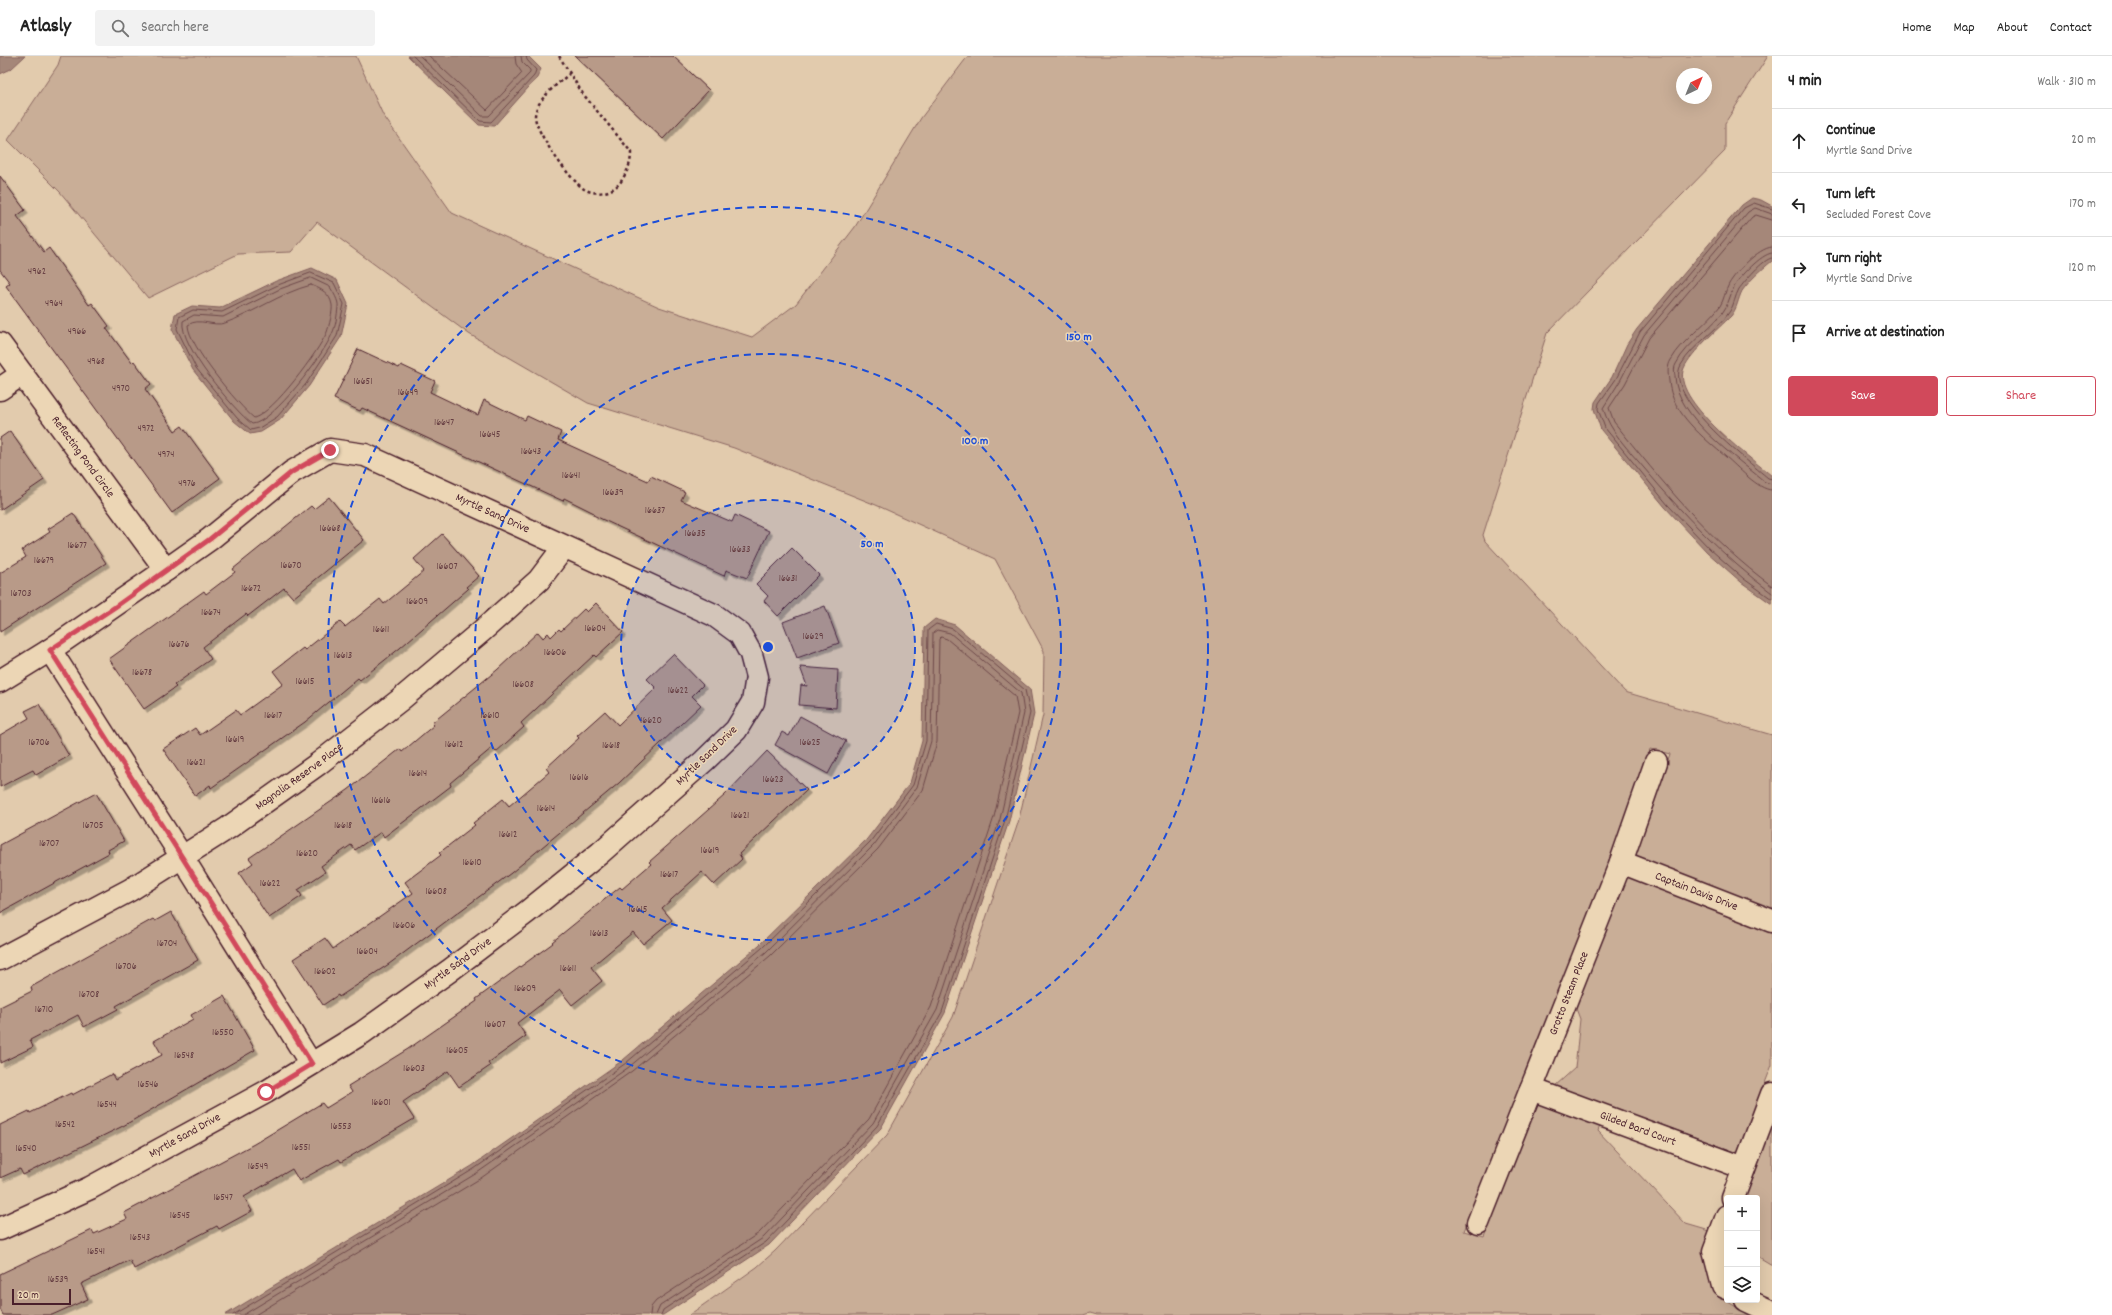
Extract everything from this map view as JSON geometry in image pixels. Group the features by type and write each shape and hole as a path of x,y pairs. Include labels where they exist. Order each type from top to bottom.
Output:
{"street":[{"name":"Reflecting Pond Circle","path":"0,344 166,570"},
{"path":"0,389 22,374"},
{"name":"Myrtle Sand Drive","path":"0,681 50,650 166,570 210,539 292,472 330,450 365,455 714,615 740,634 751,654 757,677 753,702 736,730 704,761 600,853 527,912 449,971 362,1032 266,1092 90,1188 0,1229"},
{"name":"Magnolia Reserve Place","path":"0,959 130,890 228,828 318,764 400,700 483,630 539,580 564,547"},
{"path":"50,650 312,1064"},
{"name":"Grotto Steam Place","path":"1478,1223 1621,862 1656,762"},
{"name":"Captain Davis Drive","path":"1621,862 1772,921"},
{"name":"Gilded Bard Court","path":"1532,1089 1744,1168"},
{"path":"1734,1195 1772,1094"},
{"path":"1724,1224 1714,1251 1724,1286"},
{"path":"1752,1303 1772,1312"}],"path":[{"path":"559,56 569,74 601,118 622,139 631,152 631,163 620,183 611,190 599,194 584,189 564,168 537,127 535,115 539,103 569,74"}],"shaded area":[{"path":"61,56 356,56 383,115 452,213 659,307 752,337 796,304 855,227 921,118 968,56 1768,56 1725,123 1725,151 1547,333 1483,535 1485,541 1625,692 1772,735 1772,909 1634,855 1670,754 1650,749 1608,868 1464,1231 1484,1237 1537,1103 1600,1126 1598,1131 1686,1224 1710,1231 1713,1290 1717,1295 1724,1299 1724,1303 1730,1303 1749,1315 1097,1315 1090,1313 1083,1315 689,1315 757,1267 775,1251 887,1135 953,1017 1018,823 1043,715 1044,651 995,559 876,505 734,448 588,403 469,334 317,222 291,252 238,254 148,298 60,192 8,140 58,65"},
{"path":"1627,876 1772,933 1772,1065 1738,1153 1555,1086 1575,1068 1580,1019 1575,1006"},
{"path":"1772,1123 1772,1265 1760,1258 1760,1195 1745,1195"}],"water":[{"path":"0,56 25,56 11,69 0,74"},
{"path":"408,56 528,56 541,69 537,78 494,126 479,125"},
{"path":"1752,198 1761,200 1772,206 1772,261 1756,275 1742,291 1735,310 1731,316 1692,355 1684,368 1683,381 1689,395 1700,411 1731,442 1772,476 1772,604 1741,582 1707,552 1665,507 1601,430 1594,409 1595,402 1612,377 1627,344 1637,329 1742,205"},
{"path":"312,268 337,280 348,304 341,337 309,386 280,420 261,432 250,434 234,421 193,370 172,329 175,314 192,306 220,308 276,281"},
{"path":"935,619 955,625 1030,689 1034,714 1009,821 945,1013 881,1128 769,1245 663,1315 225,1315 472,1166 623,1060 759,945 867,839 910,783 922,741 924,628"}],"building":[{"path":"575,56 673,56 709,90 663,139"},
{"path":"0,176 25,210 17,216 44,252 49,248 89,305 92,303 109,326 106,328 132,363 134,361 151,384 145,389 175,431 182,426 220,478 172,513 6,286 10,283 0,270"},
{"path":"358,349 399,368 401,365 435,381 430,392 478,415 484,400 525,420 527,416 561,432 558,440 648,481 651,476 685,492 681,500 732,522 735,515 769,531 747,578 726,570 724,576 593,515 594,513 564,498 563,501 362,408 360,411 334,399"},
{"path":"10,431 44,480 0,510 0,438"},
{"path":"329,497 364,540 293,598 284,588 248,616 246,614 203,647 211,659 174,685 176,687 144,709 109,659 204,591 206,594 235,572 233,569 311,506 314,509"},
{"path":"73,513 106,563 0,632 0,573 26,557 22,550 50,532 48,529"},
{"path":"442,534 479,576 466,587 468,589 400,648 360,680 358,678 305,722 211,788 210,785 195,796 163,749 195,728 200,735 236,710 240,715 283,684 273,671 303,648 305,650 340,622 345,627 380,599 384,604 424,571 414,559"},
{"path":"792,548 819,575 778,616 764,601 768,596 756,584"},
{"path":"596,603 623,632 596,657 594,655 521,723 524,727 496,752 492,748 450,783 451,786 384,837 381,832 355,850 351,845 321,866 325,872 298,890 302,896 269,918 239,873 253,863 249,858 348,790 400,749 402,752 434,725 432,723 497,670 538,632 543,638 548,633 551,637 559,629 561,631 584,609 587,612"},
{"path":"825,606 839,643 797,658 783,622"},
{"path":"673,654 703,685 692,696 701,705 619,783 511,873 389,964 339,997 338,995 323,1005 293,959 325,938 333,949 413,893 405,882 441,855 439,853 475,825 473,823 503,799 509,806 549,772 546,768 579,738 577,736 605,711 618,725 656,688 647,679"},
{"path":"800,667 838,670 836,708 799,705 801,685 807,686"},
{"path":"39,704 69,756 36,775 33,770 0,787 0,735 29,718 25,711"},
{"path":"800,716 846,741 828,774 775,745 782,732 789,736"},
{"path":"767,751 807,790 739,854 742,859 714,885 702,872 662,908 672,920 643,944 633,932 591,967 602,981 572,1005 560,990 517,1023 526,1036 488,1063 490,1066 459,1087 448,1071 403,1102 414,1119 341,1162 339,1159 299,1181 292,1169 244,1197 252,1211 219,1229 217,1226 134,1269 130,1260 81,1284 88,1299 52,1315 3,1315 0,1309 0,1274 92,1230 94,1234 127,1219 124,1213 254,1144 322,1103 326,1108 352,1092 348,1086 408,1049 477,1001 476,999 553,943 552,942 620,887 622,889 651,864 649,862 725,795"},
{"path":"96,793 124,841 108,850 109,853 0,913 0,845"},
{"path":"171,912 198,960 116,1006 118,1009 84,1027 78,1015 30,1040 33,1047 0,1063 0,1007 32,991 31,987 153,919 155,921"},
{"path":"224,996 255,1050 123,1126 23,1175 20,1169 0,1178 0,1125 29,1111 30,1113 71,1093 72,1095 112,1074 115,1080 162,1055 154,1041 193,1019 191,1015"}],"route":[{"path":"266,1092 312,1064 50,650 115,607 210,539 292,472 330,450"}]}
